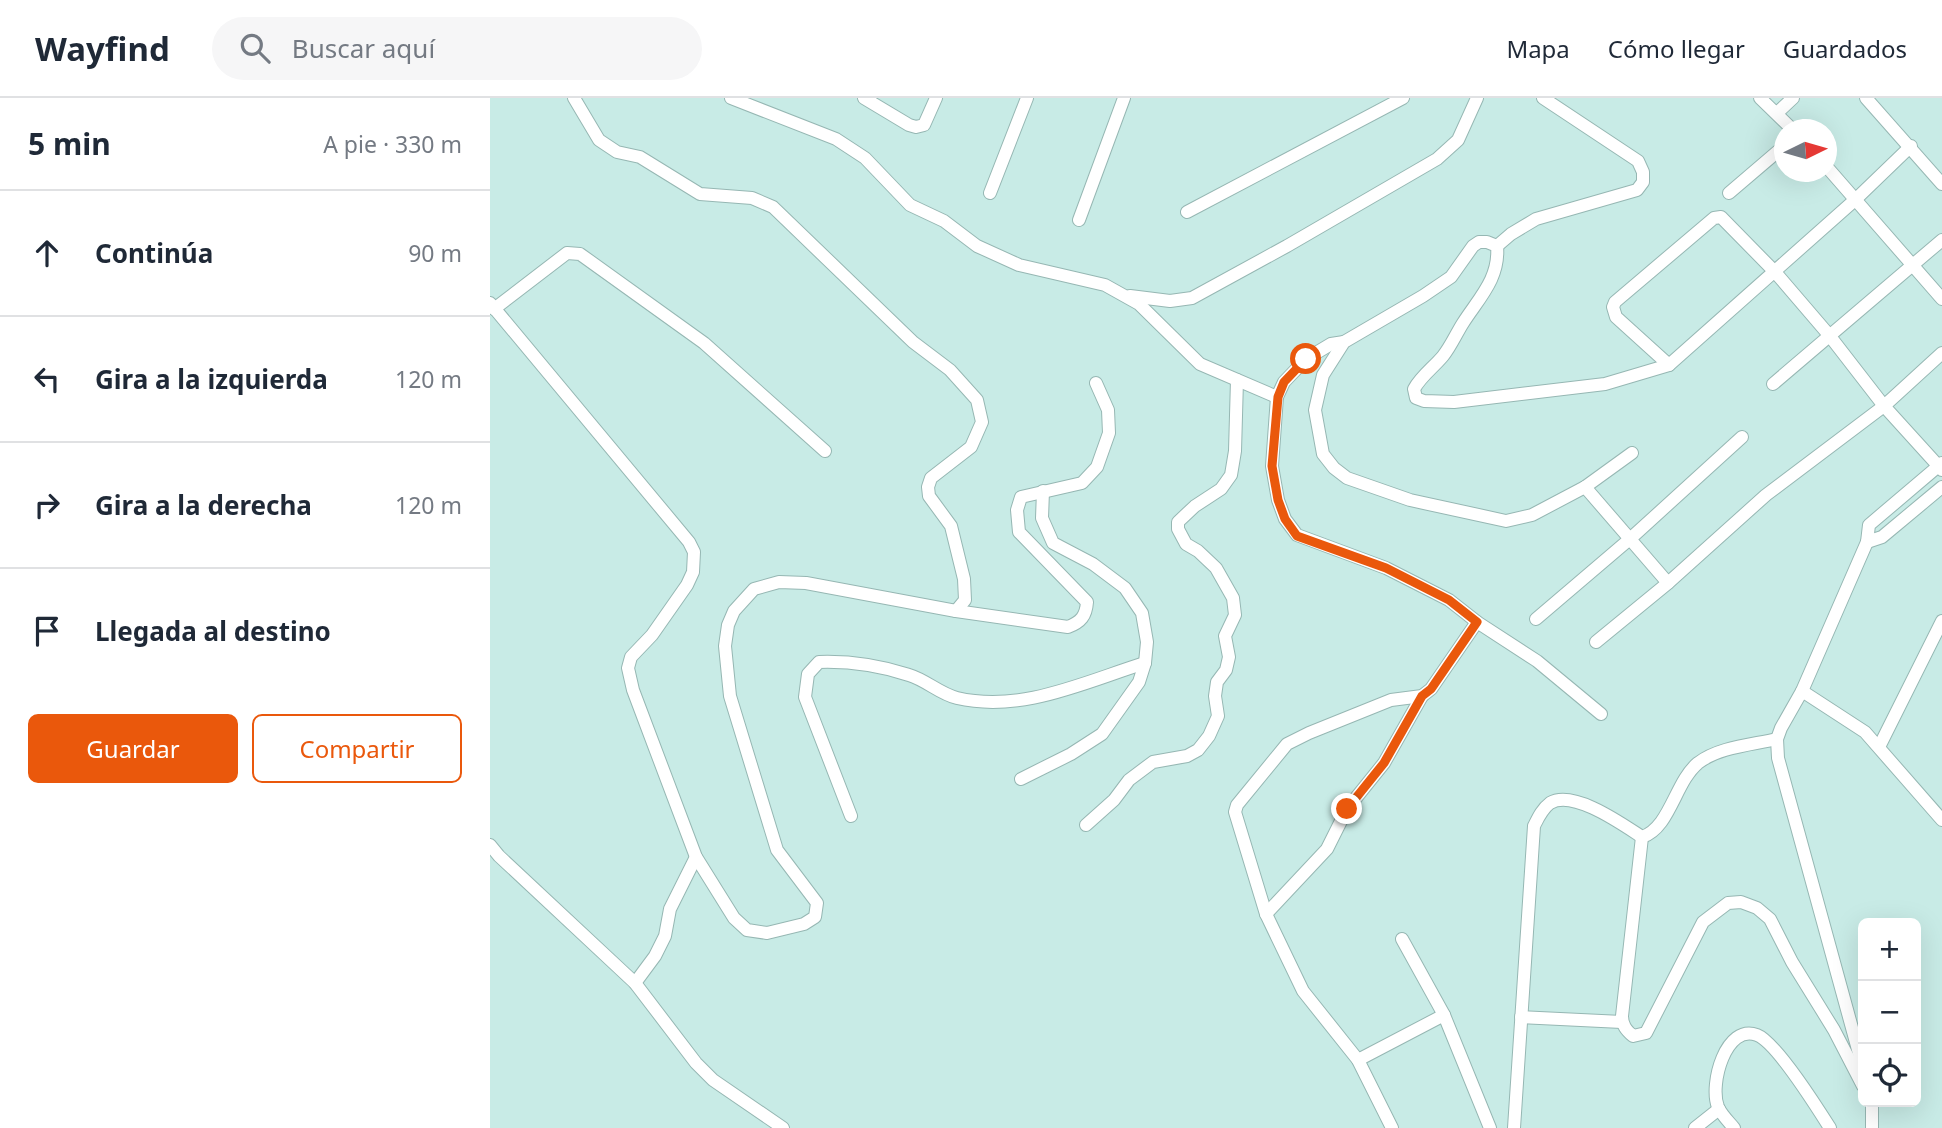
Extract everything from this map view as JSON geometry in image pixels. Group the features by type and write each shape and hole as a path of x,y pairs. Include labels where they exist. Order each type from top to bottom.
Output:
{"street":[{"path":"574,98 599,140 617,152 640,157 700,194 752,198 773,207 913,342 950,370 977,400 982,422 971,447 931,478 928,487 929,496 951,526 964,579 965,600 956,611"},
{"path":"731,98 836,139 864,158 910,205 944,221 977,246 1019,265 1105,285 1139,304 1200,364 1278,397"},
{"path":"864,98 916,127 924,125 936,98"},
{"path":"990,193 1027,98"},
{"path":"1079,220 1124,98"},
{"path":"1186,212 1403,98"},
{"path":"1122,295 1170,301 1192,298 1287,246 1437,159 1458,140 1476,98"},
{"path":"1497,246 1536,219 1637,190 1643,182 1643,172 1638,161 1543,98"},
{"path":"1760,98 1783,119"},
{"path":"1777,113 1793,98"},
{"path":"1866,98 1942,184"},
{"path":"1497,246 1498,259 1486,292 1444,355 1418,382 1414,389 1416,398 1424,401 1454,402 1605,384 1669,365 1856,199 1911,146"},
{"path":"1729,193 1774,155"},
{"path":"1837,178 1942,299"},
{"path":"1669,365 1616,317 1613,312 1615,302 1718,217 1724,218 1829,335 1884,406 1941,466 1870,526 1867,542 1802,691 1777,739 1778,758 1858,1033"},
{"path":"1773,384 1942,240"},
{"path":"1497,246 1488,242 1473,246 1451,277 1344,342 1331,344 1306,359 1284,382 1278,397 1272,466 1278,500 1285,519 1297,536 1386,568 1449,600 1477,622 1537,661 1601,714"},
{"path":"825,451 704,343 580,254 567,253 492,306 689,542 694,552 693,572 687,584 652,635 631,657 628,668 633,690 695,857 734,918 747,930 766,933 804,924 815,917 817,903 778,850 730,696 725,646 728,625 734,611 754,589 779,582 807,583 956,611 1068,627 1079,622 1086,612 1087,602 1019,532 1017,510 1021,497 1083,482 1097,467 1109,433 1108,410 1096,383"},
{"path":"1344,342 1323,374 1315,410 1324,454 1334,468 1347,478 1410,500 1506,521 1532,515 1585,487 1632,453"},
{"path":"1596,642 1668,583 1766,495 1884,406 1942,353"},
{"path":"1086,825 1114,800 1129,780 1153,762 1186,756 1198,750 1209,736 1218,716 1215,696 1217,682 1226,670 1229,657 1225,636 1235,615 1233,598 1216,568 1186,544 1178,529 1178,522 1195,506 1221,489 1231,475 1235,451 1237,380"},
{"path":"1536,619 1631,538 1742,437"},
{"path":"1867,542 1882,537 1942,486"},
{"path":"1585,487 1668,583"},
{"path":"1021,779 1072,754 1102,734 1139,682 1145,663 1147,642 1142,613 1125,588 1093,564 1053,543 1042,519 1044,491"},
{"path":"1879,747 1942,621"},
{"path":"1266,914 1327,849 1347,809 1384,763 1422,696 1431,689 1477,622"},
{"path":"851,817 806,697 808,674 819,662 838,661 910,675 954,697 989,703 1030,700 1145,663"},
{"path":"1802,691 1865,732 1942,820"},
{"path":"1392,1128 1358,1060 1303,991 1266,914 1235,812 1237,805 1287,744 1391,700 1422,696"},
{"path":"1514,1128 1534,826 1542,811 1552,802 1568,799 1583,803 1642,837 1650,835 1696,764 1715,753 1777,739"},
{"path":"1642,837 1622,1022 1633,1036 1646,1033 1703,922 1728,903 1741,902 1757,908 1770,919 1858,1076"},
{"path":"490,845 635,983 696,1063 713,1080 783,1128"},
{"path":"635,983 655,956 665,936 670,909 695,857"},
{"path":"1402,939 1444,1015 1490,1128"},
{"path":"1358,1060 1444,1015"},
{"path":"1521,1017 1622,1022"},
{"path":"1734,1128 1718,1109 1715,1086 1720,1063 1735,1038 1746,1033 1758,1035 1769,1043 1808,1092 1830,1128"},
{"path":"1872,1107 1872,1128"},
{"path":"1695,1128 1718,1109"}],"route":[{"path":"1306,359 1284,382 1278,397 1272,466 1278,500 1285,519 1297,536 1386,568 1449,600 1477,622 1431,689 1422,696 1384,763 1347,809"}]}
